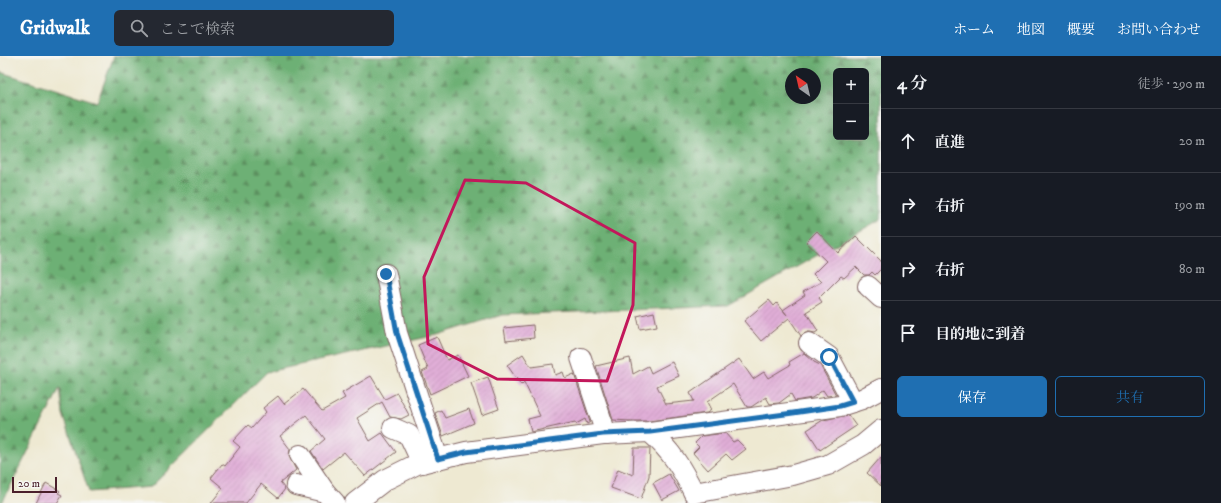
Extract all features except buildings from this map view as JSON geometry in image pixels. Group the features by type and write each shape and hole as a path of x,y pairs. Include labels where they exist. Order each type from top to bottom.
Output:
{"street":[{"path":"386,274 397,333 430,461"},
{"path":"809,344 829,357 853,402"},
{"path":"581,358 606,434"},
{"path":"355,503 384,480 430,461 466,452 606,434 650,432 840,406 862,399 881,389"},
{"path":"393,428 409,435 430,461"},
{"path":"650,432 664,444 679,464 692,498 793,475 828,465 863,445 881,430"},
{"path":"300,455 330,498"},
{"path":"296,486 330,498"}],"highlighted area":[{"path":"465,180 526,183 635,243 633,305 607,381 497,379 428,344 424,277"}],"green space":[{"path":"114,56 881,56 881,219 728,306 502,315 437,335 267,372 151,487 89,492 63,414 60,388 2,503 0,503 0,72 97,102"}],"route":[{"path":"386,274 397,333 438,459 466,452 603,434 650,432 793,413 840,406 853,402 829,357"}]}
